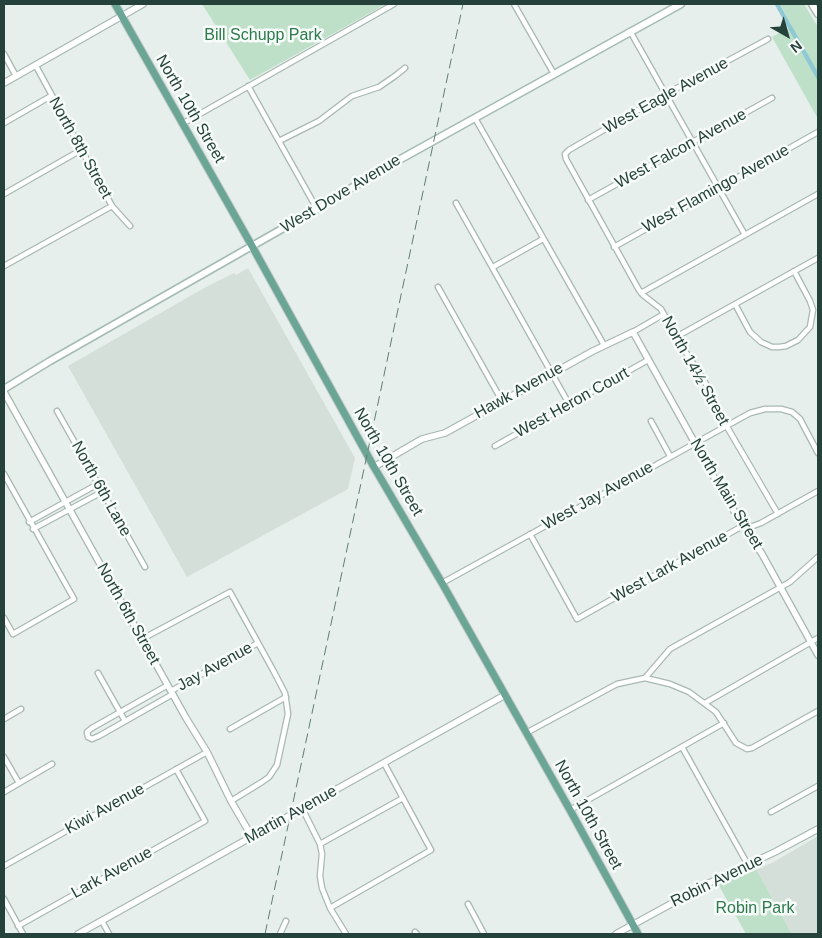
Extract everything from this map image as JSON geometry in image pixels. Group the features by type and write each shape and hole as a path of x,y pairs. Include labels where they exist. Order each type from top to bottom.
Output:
{"main road":[{"name":"North 10th Street","path":"115,4 374,467 570,810 638,934"},
{"name":"West Dove Avenue","path":"4,390 317,209 378,170 681,4"},
{"path":"812,4 818,14"}],"street":[{"path":"4,83 143,4"},
{"path":"182,124 394,4"},
{"path":"514,4 554,74"},
{"path":"630,32 745,235"},
{"name":"West Eagle Avenue","path":"565,154 666,94 768,39"},
{"path":"4,54 16,76"},
{"name":"North 8th Street","path":"36,66 112,206 130,226"},
{"path":"279,141 319,121 352,96 379,87 404,68"},
{"path":"248,86 317,209"},
{"path":"4,123 51,96"},
{"name":"West Falcon Avenue","path":"588,200 772,98"},
{"path":"475,118 604,345"},
{"name":"West Flamingo Avenue","path":"614,247 818,132"},
{"path":"4,194 82,150"},
{"name":"North 14½ Street","path":"565,154 588,200 641,293 657,304 664,314 676,337 705,382 726,426 778,514"},
{"path":"641,293 818,194"},
{"path":"456,203 569,404"},
{"path":"4,266 112,206"},
{"path":"493,267 543,239"},
{"path":"676,337 818,258"},
{"path":"735,304 750,332 760,342 772,347 779,347 798,340 810,326 812,310 810,301 794,271"},
{"path":"438,288 502,401"},
{"name":"Hawk Avenue","path":"374,467 422,440 445,433 552,373 664,314"},
{"name":"North Main Street","path":"633,332 695,443 762,554 818,655"},
{"name":"West Heron Court","path":"495,446 648,360"},
{"name":"North 6th Street","path":"4,390 69,510 207,752 231,800 252,836"},
{"name":"West Jay Avenue","path":"442,583 670,456 756,411 781,409 792,412 800,419 818,453"},
{"name":"North 6th Lane","path":"57,411 144,567"},
{"path":"651,421 670,456"},
{"path":"4,474 33,529 74,599 12,634 4,618"},
{"path":"30,522 98,484"},
{"name":"West Lark Avenue","path":"530,534 577,619 744,527 753,526 778,514 818,491"},
{"path":"33,529 102,492"},
{"path":"645,678 670,649 794,580 818,557"},
{"path":"142,639 230,592 282,687 286,697 288,714 276,765 269,777 231,800"},
{"path":"705,703 818,638"},
{"name":"Jay Avenue","path":"170,690 125,722 95,738 88,738 87,732 89,730 120,712 170,690 258,644"},
{"path":"98,674 125,722"},
{"path":"526,733 617,684 645,678 670,684 690,692 716,712 736,743 747,749 818,711"},
{"name":"Martin Avenue","path":"78,934 504,695"},
{"path":"230,729 286,697"},
{"path":"4,719 21,709"},
{"path":"570,810 724,723"},
{"path":"682,746 748,865"},
{"name":"Kiwi Avenue","path":"4,866 207,752"},
{"path":"4,757 18,783"},
{"path":"330,908 431,850 384,763"},
{"path":"4,792 52,764"},
{"name":"Lark Avenue","path":"18,926 205,821 176,769"},
{"path":"771,812 818,786"},
{"path":"320,844 403,798"},
{"path":"302,808 320,844 322,854 320,876 322,888 330,908 346,934"},
{"name":"Robin Avenue","path":"616,934 709,883 818,829"},
{"path":"4,899 23,934"},
{"path":"468,904 484,934"},
{"path":"102,921 109,934"},
{"path":"280,934 286,921"}],"shaded area":[{"path":"248,268 355,458 348,489 187,577 68,366 206,287"},
{"path":"818,836 818,934 792,934 756,869 772,863"}],"green space":[{"name":"Bill Schupp Park","path":"202,4 386,4 250,80"},
{"path":"780,4 804,4 818,27 818,119 772,37 792,26"},
{"name":"Robin Park","path":"756,869 792,934 746,934 718,884"}],"waterway":[{"path":"777,4 818,77"}],"railway":[{"path":"265,934 463,4"}]}
